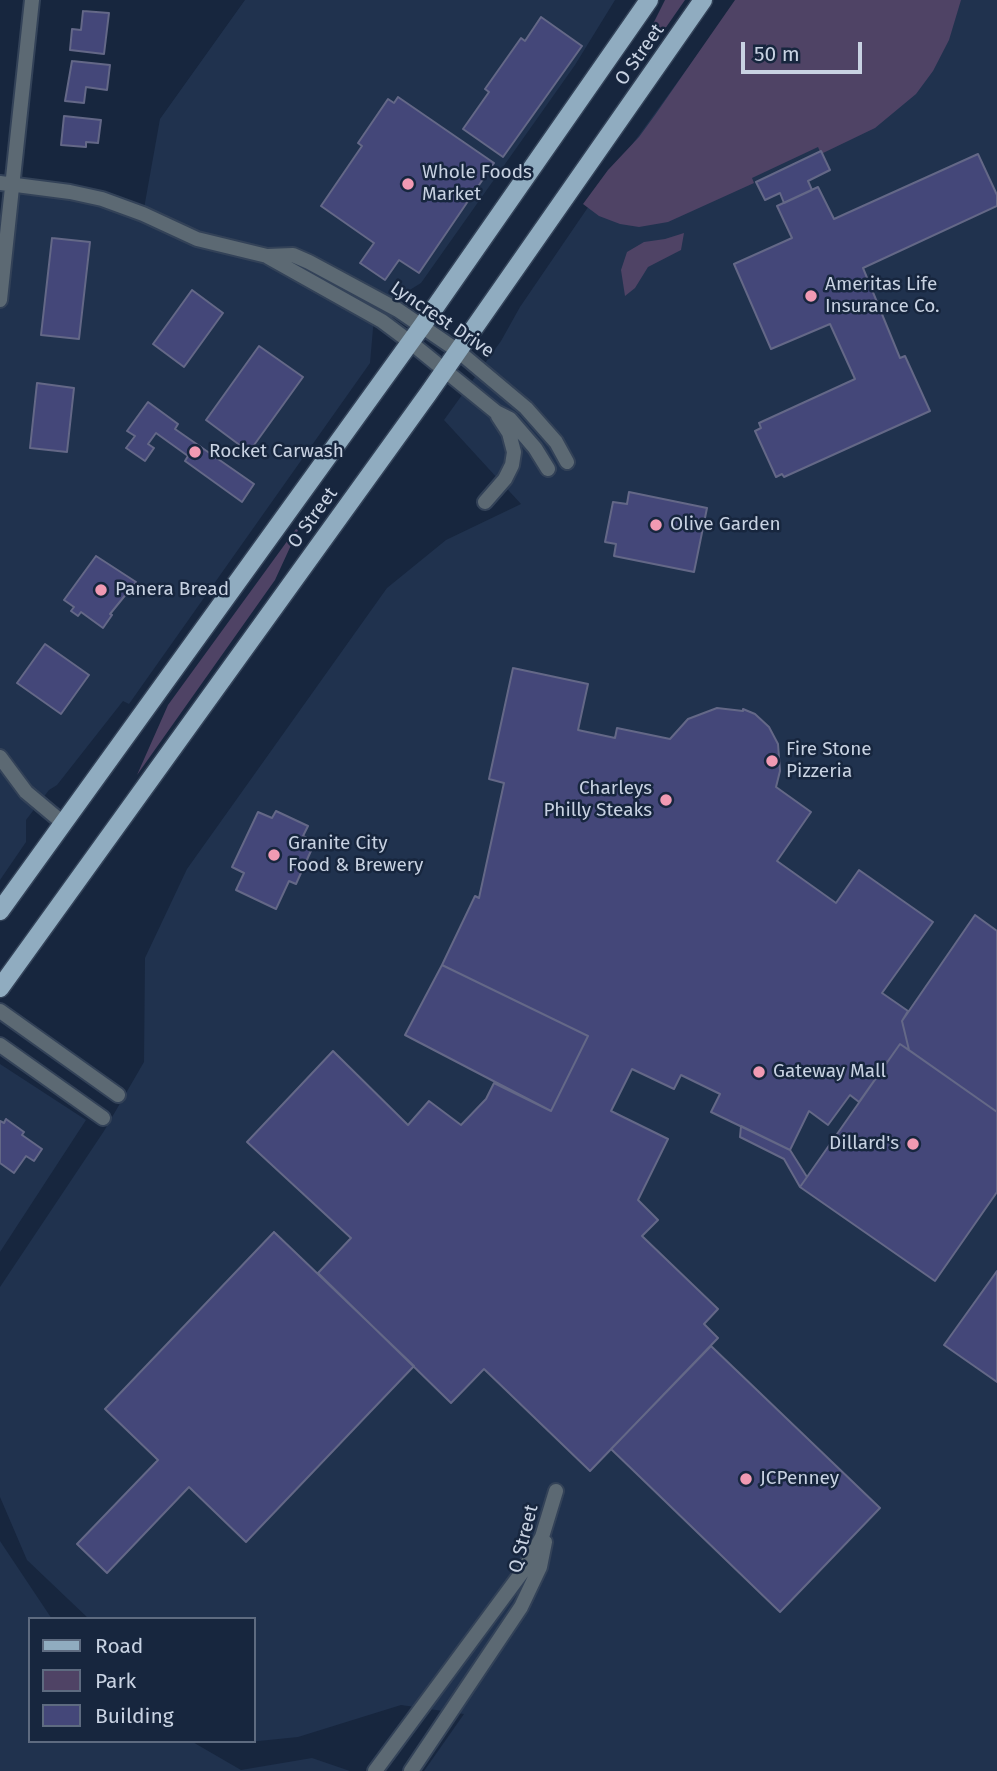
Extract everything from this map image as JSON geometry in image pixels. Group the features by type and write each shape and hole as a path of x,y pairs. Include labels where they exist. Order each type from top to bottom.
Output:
{"main road":[{"name":"O Street","path":"0,911 422,326 649,0"},
{"name":"O Street","path":"0,988 458,351 703,0"}],"street":[{"path":"0,300 6,184 32,0"},
{"name":"Lyncrest Drive","path":"6,184 70,192 102,200 143,214 197,239 267,256 382,321 410,342 496,412 510,419 522,431 548,469"},
{"name":"Lyncrest Drive","path":"267,256 293,255 309,262 422,326 458,351 526,408 556,442 567,462"},
{"path":"485,502 505,479 512,465 514,452 509,433 496,412"},
{"path":"0,757 26,792 63,823"},
{"path":"0,1011 118,1095"},
{"path":"0,1045 103,1118"},
{"name":"Q Street","path":"374,1771 523,1572 542,1537 556,1491 540,1567 532,1587 511,1624 411,1771"}],"shaded area":[{"path":"245,0 615,0 575,65 421,283 387,304 309,262 268,256 374,317 370,363 129,704 123,701 26,820 26,842 0,880 0,300 13,185 143,214 160,119"},
{"name":"Gateway Mall","path":"737,0 997,0 997,1771 424,1771 464,1714 401,1705 298,1737 256,1741 256,1617 87,1617 27,1560 0,1497 0,1287 104,1131 144,1062 145,958 187,869 387,588 446,540 521,504 444,420 501,341 520,307 610,175"},
{"path":"0,1064 86,1120 0,1252"},
{"path":"0,1541 51,1617 28,1617 28,1743 194,1743 241,1770 312,1758 350,1771 0,1771"}],"green space":[{"path":"665,0 685,0 635,72 633,70 648,34"},
{"path":"735,0 961,0 949,40 933,71 916,94 875,128 821,154 818,147 752,178 754,183 668,222 639,227 620,224 599,216 583,204 608,170 639,137"},
{"path":"684,233 681,250 648,267 635,288 625,296 621,270 627,252 644,242"},
{"path":"296,529 298,530 275,580 137,775 168,705"}],"building":[{"path":"83,11 109,13 104,54 70,50 72,29 81,30"},
{"path":"541,17 582,46 503,157 463,129 489,92 485,89 521,38 525,41"},
{"path":"72,61 110,65 107,90 86,87 84,103 65,101"},
{"name":"Whole Foods Market","path":"398,97 494,163 419,273 399,260 385,280 360,263 374,243 321,206 362,146 358,143 388,99 394,103"},
{"path":"64,116 101,120 98,143 86,142 86,147 61,145"},
{"path":"821,151 830,170 808,181 812,190 784,203 780,193 765,200 756,182"},
{"name":"Ameritas Life Insurance Co.","path":"978,154 997,195 997,206 863,268 900,358 905,356 930,411 784,477 782,474 776,477 755,431 761,428 759,423 855,379 830,324 771,349 734,264 792,238 777,206 818,187 834,219"},
{"path":"52,238 90,242 79,339 41,335"},
{"path":"192,290 223,313 184,367 153,344"},
{"path":"259,346 303,377 249,452 206,420"},
{"path":"37,383 74,388 67,452 30,448"},
{"name":"Rocket Carwash","path":"148,402 178,424 175,429 254,484 242,502 185,461 188,456 156,433 148,444 154,448 145,461 126,448 135,436 127,431"},
{"name":"Olive Garden","path":"629,492 707,508 694,572 614,556 616,544 605,542 613,502 627,504"},
{"name":"Panera Bread","path":"96,556 136,582 110,614 112,615 103,628 81,612 78,616 71,611 74,607 64,600"},
{"path":"45,644 89,675 61,714 17,683"},
{"name":"Gateway Mall","path":"513,668 588,684 578,730 615,738 617,728 670,739 688,719 717,708 743,709 755,714 769,727 778,744 780,771 776,787 811,812 777,861 836,903 859,870 933,922 882,993 908,1011 902,1021 909,1050 900,1044 859,1102 850,1095 828,1125 809,1111 790,1150 711,1112 720,1094 681,1075 674,1089 632,1069 611,1111 668,1139 638,1200 658,1220 642,1236 718,1309 704,1324 718,1338 590,1471 484,1369 451,1403 318,1273 351,1238 247,1142 333,1051 408,1125 429,1101 461,1125 486,1099 494,1083 551,1111 588,1036 442,965 475,896 479,898 504,783 489,779"},
{"name":"Granite City Food & Brewery","path":"276,811 308,826 303,836 315,842 296,884 289,881 276,909 236,890 244,873 232,867 258,812 272,818"},
{"path":"975,915 997,931 997,1112 909,1050 902,1021"},
{"path":"442,965 588,1036 551,1111 405,1035"},
{"name":"Dillard's","path":"900,1044 997,1112 997,1192 935,1281 800,1187"},
{"path":"6,1119 42,1149 34,1161 26,1156 14,1173 0,1163 0,1121 4,1123"},
{"path":"741,1126 790,1150 807,1177 800,1187 784,1159 740,1137"},
{"path":"274,1232 414,1366 246,1542 189,1487 107,1573 77,1544 158,1460 105,1409"},
{"path":"997,1271 997,1382 944,1345"},
{"name":"JCPenney","path":"711,1346 880,1508 780,1612 611,1449"}],"place":[{"name":"Whole Foods Market","path":"408,184"},
{"name":"Ameritas Life Insurance Co.","path":"811,296"},
{"name":"Rocket Carwash","path":"195,452"},
{"name":"Olive Garden","path":"656,525"},
{"name":"Panera Bread","path":"101,590"},
{"name":"Fire Stone Pizzeria","path":"772,761"},
{"name":"Charleys Philly Steaks","path":"666,800"},
{"name":"Granite City Food & Brewery","path":"274,855"},
{"name":"Gateway Mall","path":"759,1072"},
{"name":"Dillard's","path":"913,1144"},
{"name":"JCPenney","path":"746,1479"}]}
